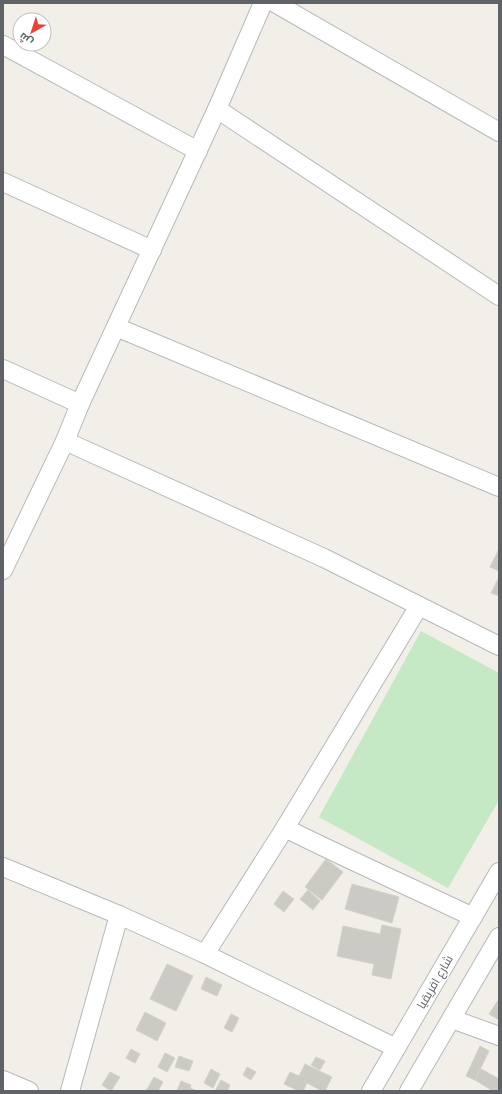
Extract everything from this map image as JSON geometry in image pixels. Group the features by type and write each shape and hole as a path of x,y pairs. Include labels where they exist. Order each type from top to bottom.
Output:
{"street":[{"path":"3,570 8,547 65,441 80,404 217,109 263,3"},
{"path":"275,3 499,132"},
{"path":"3,45 198,151"},
{"path":"217,109 499,296"},
{"path":"3,182 152,250"},
{"path":"116,327 499,487"},
{"path":"3,369 80,404"},
{"path":"65,441 324,558 499,646"},
{"path":"205,954 285,828 419,606"},
{"path":"285,828 473,917"},
{"path":"3,867 119,915 205,954 396,1048"},
{"name":"شارع افريقيا","path":"371,1091 499,872"},
{"path":"70,1091 119,915"},
{"path":"409,1091 499,938"},
{"path":"452,1019 499,1036"},
{"path":"3,1080 29,1091"}],"green space":[{"path":"421,631 499,673 499,800 448,888 319,817"}],"building":[{"path":"499,549 499,571 490,567"},
{"path":"499,577 499,596 491,593"},
{"path":"326,859 343,872 322,900 305,887"},
{"path":"352,884 399,897 392,923 345,909"},
{"path":"308,890 320,901 313,910 300,899"},
{"path":"283,891 294,899 284,912 274,904"},
{"path":"382,925 401,929 391,979 372,975 374,964 337,956 343,926 380,934"},
{"path":"167,964 193,976 176,1011 150,999"},
{"path":"206,977 222,985 217,996 201,989"},
{"path":"499,999 499,1020 489,1014"},
{"path":"145,1012 166,1023 157,1041 136,1030"},
{"path":"231,1014 239,1018 232,1032 224,1028"},
{"path":"480,1046 489,1051 475,1080 466,1076"},
{"path":"131,1049 140,1054 135,1063 126,1058"},
{"path":"165,1053 175,1058 167,1072 158,1067"},
{"path":"179,1056 193,1061 189,1071 175,1067"},
{"path":"316,1057 325,1061 320,1070 311,1065"},
{"path":"305,1064 332,1077 325,1091 322,1091 307,1083 303,1091 299,1091 284,1084 290,1072 299,1076"},
{"path":"247,1067 256,1072 251,1080 243,1075"},
{"path":"211,1069 220,1074 213,1088 204,1083"},
{"path":"481,1069 499,1079 499,1091 493,1091 475,1080"},
{"path":"110,1072 120,1077 111,1091 102,1085"},
{"path":"154,1077 163,1082 158,1091 146,1091"},
{"path":"221,1080 230,1085 227,1091 215,1091"},
{"path":"181,1081 191,1085 190,1088 197,1091 177,1091"}]}
